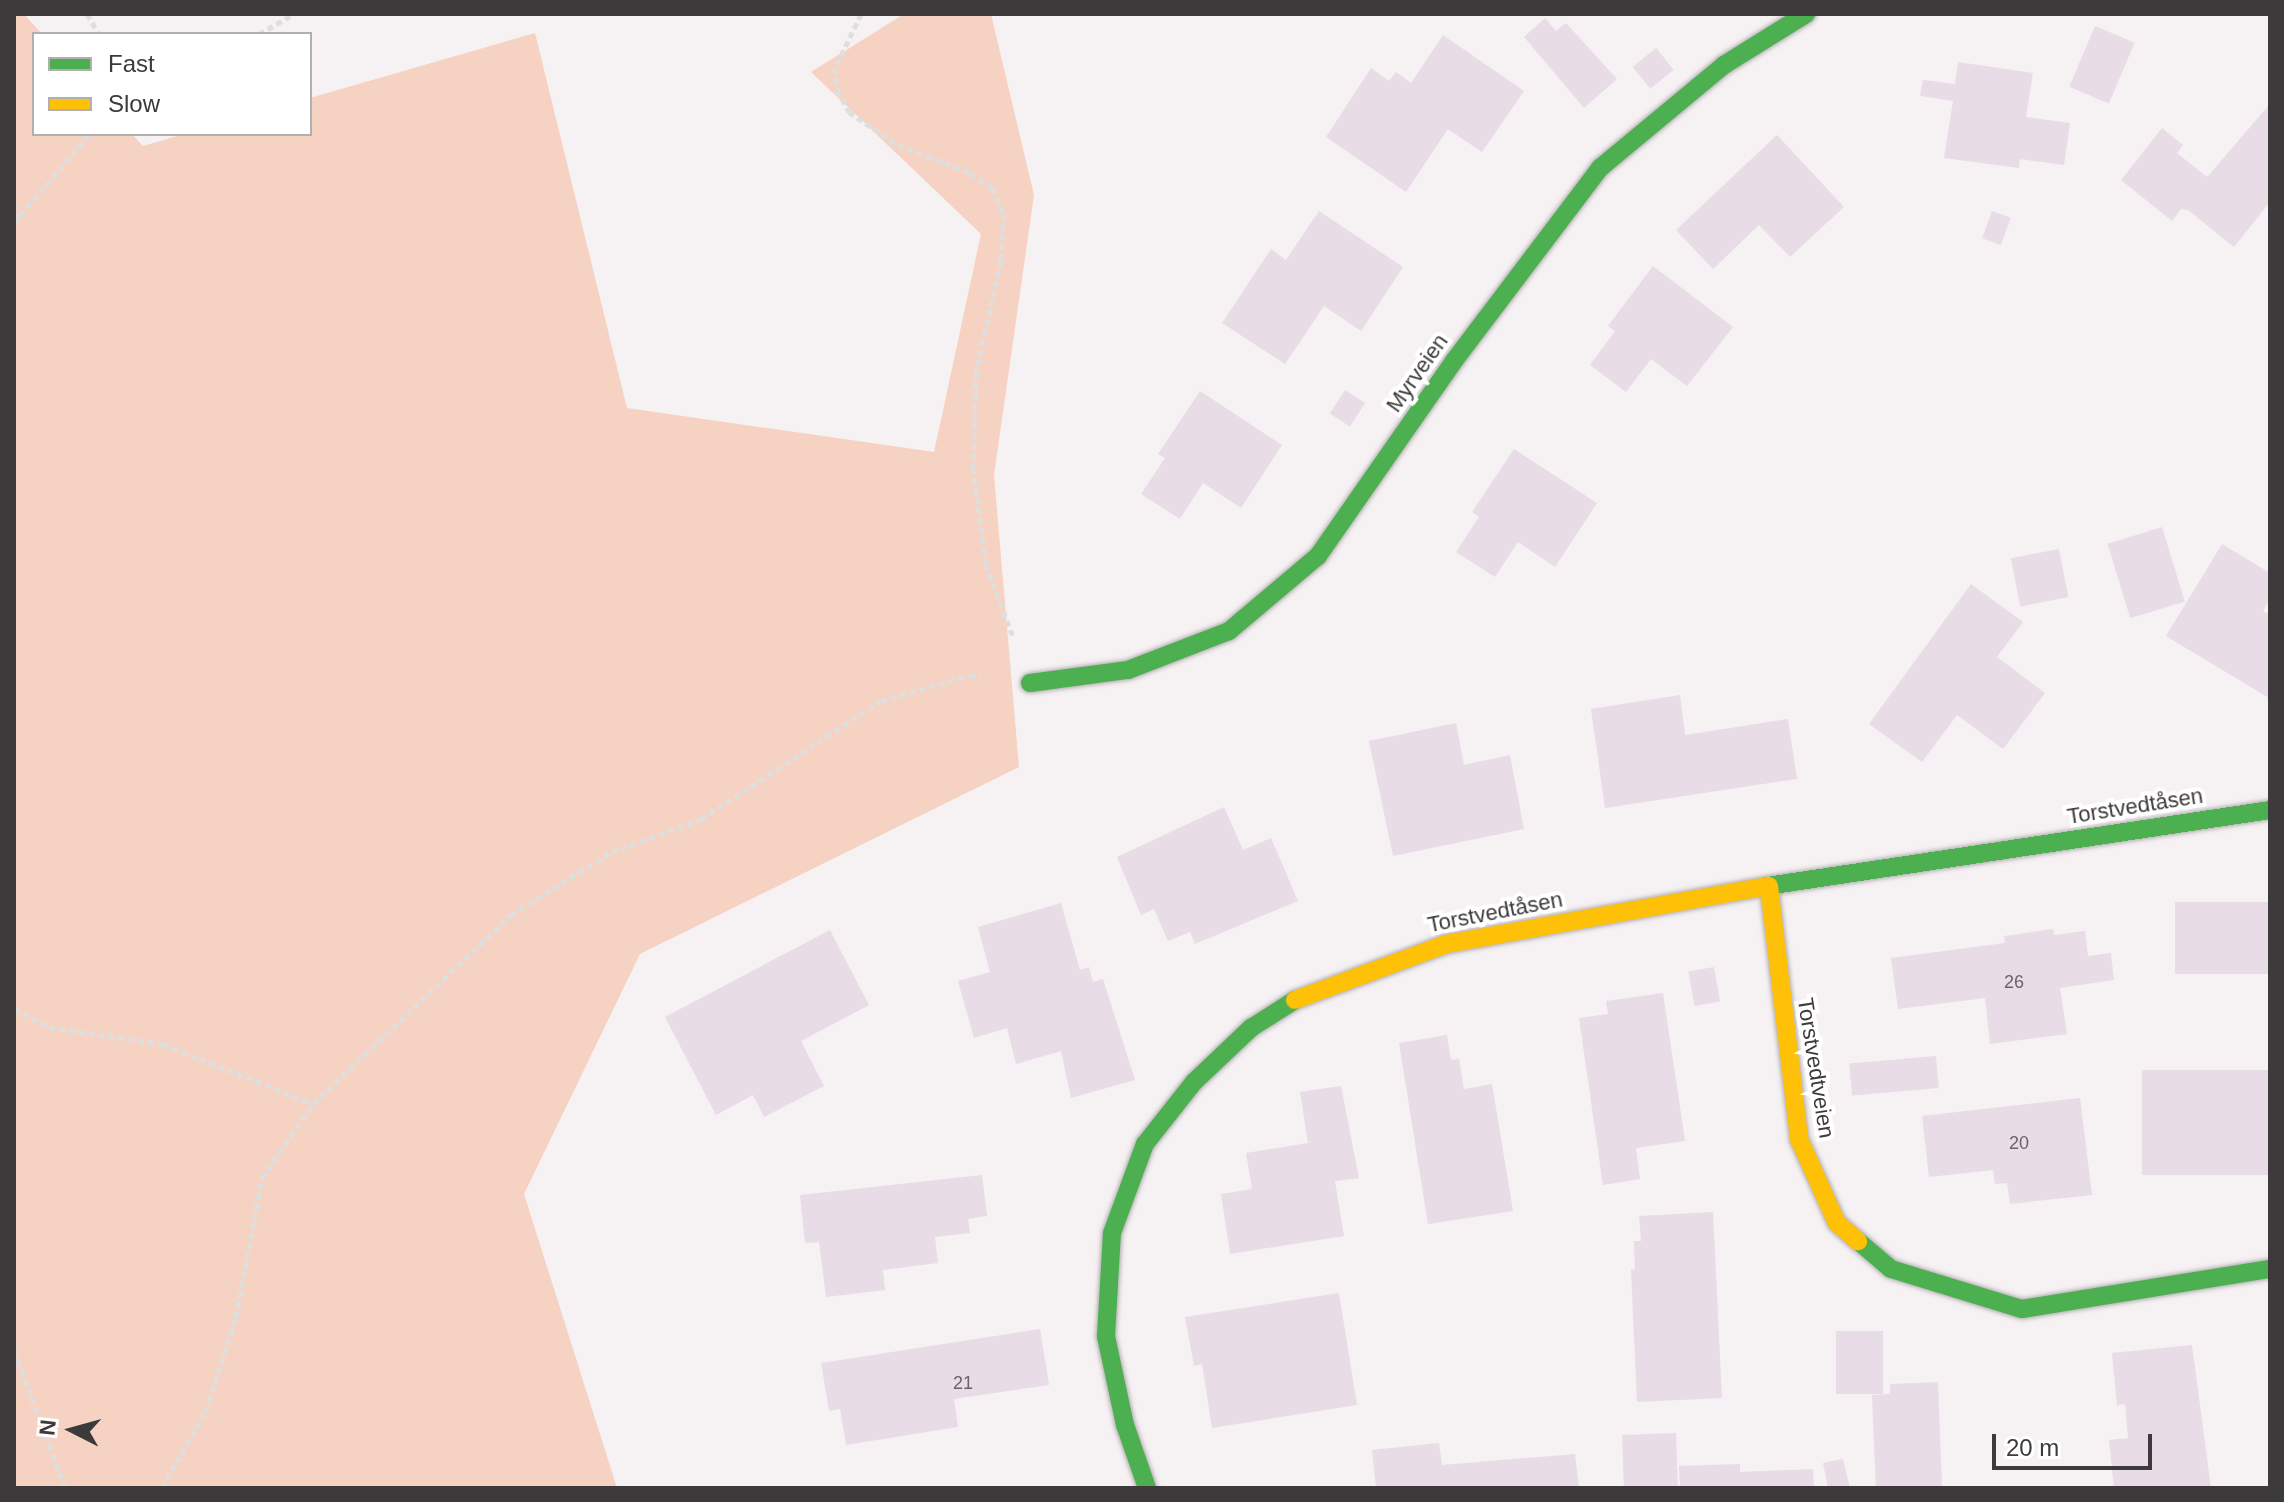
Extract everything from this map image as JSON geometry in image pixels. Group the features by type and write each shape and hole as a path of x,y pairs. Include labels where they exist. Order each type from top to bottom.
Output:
{"street":[{"name":"Myrveien","path":"1030,683 1128,670 1229,631 1318,556 1454,361 1600,168 1724,65 1806,14"},
{"name":"Torstvedtåsen","path":"1147,1488 1125,1425 1106,1336 1112,1233 1145,1144 1194,1082 1251,1028 1308,992 1355,971 1446,944 1769,886 2270,810"},
{"name":"Torstvedtveien","path":"1769,886 1799,1139 1837,1223 1891,1269 2022,1309 2270,1269"}],"path":[{"path":"87,14 98,32"},
{"path":"262,32 294,14"},
{"path":"162,1488 206,1411 236,1317 262,1178 313,1104 511,915 612,852 701,819 881,701 969,675 1030,683 986,564 973,468 976,373 1001,261 1004,214 991,188 971,173 898,145 849,112 837,90 835,68 861,14"},
{"path":"14,223 87,136"},
{"path":"14,204 20,217"},
{"path":"14,1009 49,1027 163,1044 313,1104"},
{"path":"14,1351 65,1488"}],"shaded area":[{"path":"14,14 24,14 40,32 32,32 32,136 134,136 143,146 177,136 312,136 312,97 535,33 627,408 934,452 981,234 811,72 904,14 991,14 1034,195 994,475 1019,767 640,954 524,1194 617,1488 14,1488"}],"building":[{"path":"1545,18 1556,31 1566,23 1617,79 1584,108 1524,37"},
{"path":"2095,26 2135,43 2109,104 2069,87"},
{"path":"1443,35 1524,91 1482,152 1448,129 1406,192 1326,137 1371,68 1389,81 1396,72 1411,83"},
{"path":"1656,48 1674,70 1650,89 1633,67"},
{"path":"1958,62 2033,73 2026,117 2070,123 2064,165 2020,159 2019,168 1944,158 1953,101 1920,96 1923,80 1955,84"},
{"path":"2270,104 2270,202 2234,247 2188,210 2181,209 2172,221 2121,180 2162,128 2183,145 2177,153 2207,177"},
{"path":"1777,135 1844,207 1790,257 1759,225 1713,269 1676,230"},
{"path":"1319,211 1403,267 1361,331 1324,306 1285,364 1222,323 1271,249 1286,260"},
{"path":"1992,211 2011,218 2001,245 1982,238"},
{"path":"1653,266 1733,327 1687,386 1651,359 1626,392 1590,365 1615,331 1608,326"},
{"path":"1345,390 1365,403 1350,427 1330,413"},
{"path":"1200,391 1282,445 1241,508 1203,483 1180,519 1141,494 1165,458 1158,454"},
{"path":"1514,449 1597,503 1555,567 1518,542 1495,577 1456,552 1479,517 1472,512"},
{"path":"2162,527 2185,602 2130,618 2107,544"},
{"path":"2222,544 2270,573 2270,599 2263,611 2270,615 2269,698 2166,636"},
{"path":"2059,549 2068,597 2020,606 2011,558"},
{"path":"1971,584 2023,622 1997,657 2045,693 2003,749 1957,715 1922,762 1869,724"},
{"path":"1680,695 1685,735 1788,719 1797,779 1605,808 1591,709"},
{"path":"1456,723 1464,765 1510,755 1524,829 1393,856 1369,741"},
{"path":"1224,807 1243,850 1271,838 1298,901 1195,944 1190,932 1168,941 1154,909 1141,915 1117,857"},
{"path":"2175,902 2270,902 2270,974 2175,974"},
{"path":"1061,903 1080,970 1089,967 1093,982 1103,979 1135,1080 1071,1098 1061,1051 1016,1064 1007,1028 974,1038 958,981 990,972 978,927"},
{"path":"2053,929 2054,935 2085,931 2088,956 2111,953 2114,980 2060,988 2067,1034 1990,1044 1985,998 1898,1009 1891,958 2005,943 2004,936"},
{"path":"830,930 869,1005 801,1041 824,1086 764,1117 753,1095 716,1115 665,1017"},
{"path":"1714,967 1720,1001 1694,1006 1688,972"},
{"path":"1663,993 1685,1141 1636,1148 1640,1179 1603,1185 1579,1018 1608,1014 1606,1001"},
{"path":"1447,1035 1451,1060 1459,1059 1464,1089 1492,1084 1513,1211 1428,1224 1399,1043"},
{"path":"1936,1056 1939,1088 1852,1095 1849,1064"},
{"path":"2142,1070 2270,1070 2270,1175 2142,1175"},
{"path":"1341,1086 1359,1178 1335,1181 1344,1236 1230,1254 1221,1194 1252,1189 1246,1153 1308,1143 1300,1092"},
{"path":"2080,1098 2092,1195 2010,1204 2007,1183 1995,1184 1993,1170 1929,1177 1922,1116"},
{"path":"982,1175 987,1216 968,1219 970,1233 935,1237 938,1263 883,1270 885,1290 826,1297 819,1242 805,1243 800,1195"},
{"path":"1713,1212 1722,1398 1637,1402 1631,1270 1635,1269 1634,1241 1641,1241 1639,1216"},
{"path":"1339,1293 1357,1405 1212,1428 1202,1364 1194,1366 1185,1317"},
{"path":"1040,1329 1049,1385 954,1399 958,1427 846,1445 840,1409 829,1411 821,1363"},
{"path":"1836,1331 1883,1331 1883,1394 1836,1394"},
{"path":"2192,1345 2211,1488 2114,1488 2109,1440 2128,1438 2125,1404 2117,1405 2112,1353"},
{"path":"1938,1382 1942,1488 1876,1488 1872,1395 1890,1394 1890,1384"},
{"path":"1676,1433 1678,1488 1624,1488 1622,1435"},
{"path":"1439,1443 1442,1465 1575,1454 1579,1488 1376,1488 1372,1450"},
{"path":"1843,1459 1850,1488 1828,1488 1823,1463"},
{"path":"1740,1464 1740,1472 1813,1469 1814,1488 1680,1488 1679,1466"}],"traffic: fast":[{"path":"1030,683 1128,670 1229,631 1318,556 1454,361 1600,168 1724,65 1806,14"},
{"path":"1767,886 2270,810"},
{"path":"1147,1488 1125,1425 1106,1336 1112,1233 1145,1144 1194,1082 1251,1028 1295,1000"},
{"path":"1858,1241 1891,1269 2022,1309 2270,1269"}],"traffic: slow":[{"path":"1295,1000 1446,944 1767,886"},
{"path":"1769,886 1799,1139 1837,1223 1858,1241"}]}
